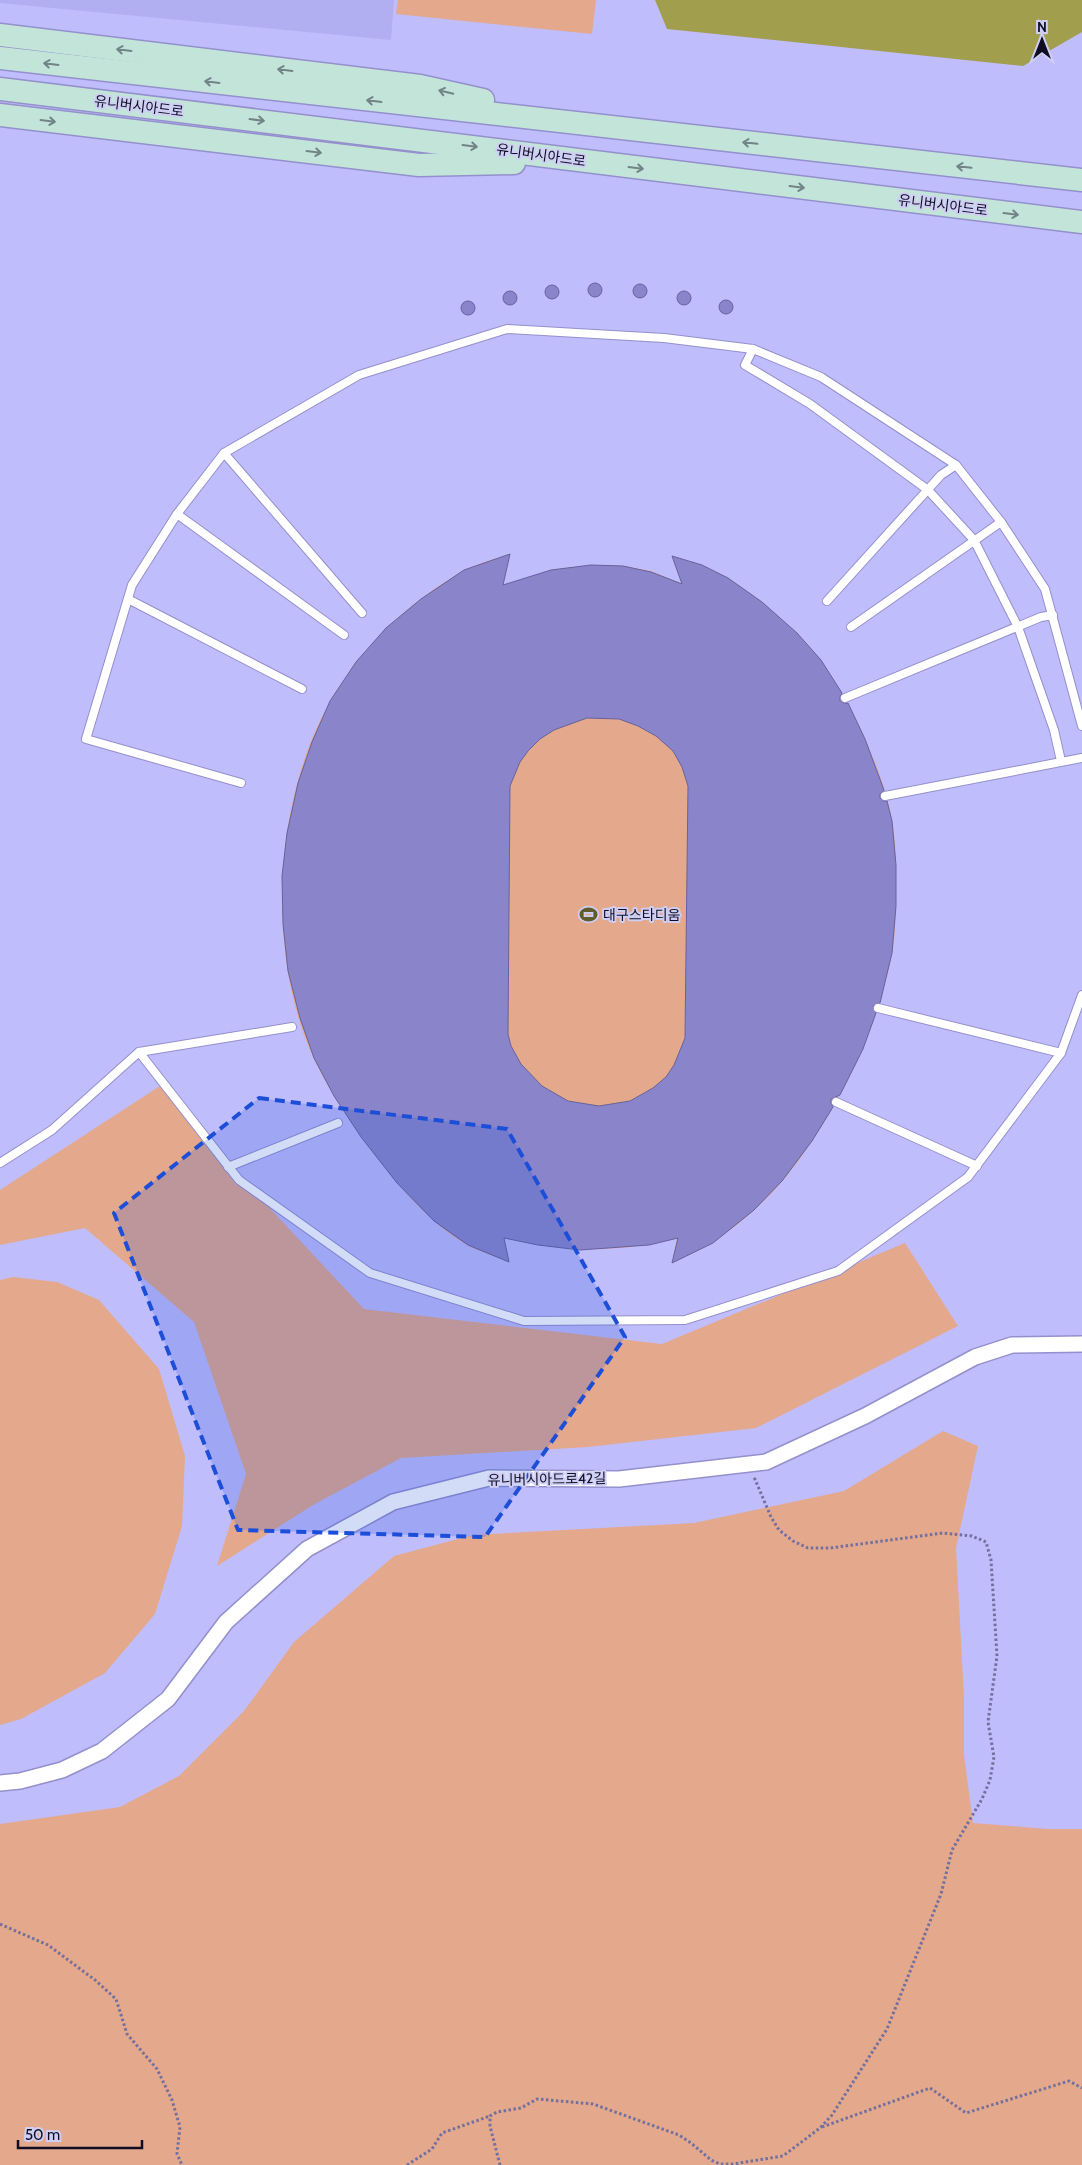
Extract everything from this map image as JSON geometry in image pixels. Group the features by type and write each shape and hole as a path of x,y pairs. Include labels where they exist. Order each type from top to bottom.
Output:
{"main road":[{"path":"0,35 420,86 596,126"},
{"path":"0,58 1082,180"},
{"name":"유니버시아드로","path":"0,89 1082,222"},
{"path":"0,115 419,164 588,162"}],"street":[{"name":"유니버시아드로42길","path":"0,1783 20,1781 62,1770 102,1751 168,1699 226,1622 307,1549 392,1502 489,1478 619,1478 766,1462 865,1416 975,1357 1012,1345 1082,1344"}],"lane":[{"path":"241,783 86,739 132,585 177,514 224,453 359,375 507,329 664,338 753,349 820,377 956,466 1001,522 1045,589 1082,726"},
{"path":"753,349 745,365 810,404 928,490 974,540 1018,627 1054,730 1061,761"},
{"path":"224,453 362,613"},
{"path":"827,601 941,475 956,466"},
{"path":"177,514 344,635"},
{"path":"851,627 1001,522"},
{"path":"128,599 302,689"},
{"path":"845,698 1042,617 1053,615"},
{"path":"886,796 1082,758"},
{"path":"139,1052 239,1180 370,1273 524,1321 685,1320 838,1271 968,1177 1061,1053 1082,995"},
{"path":"878,1008 1061,1053"},
{"path":"0,1162 52,1130 139,1052 292,1027"},
{"path":"836,1102 976,1166"},
{"path":"228,1167 338,1123"}],"path":[{"path":"407,2165 432,2149 442,2133 497,2112 522,2108 537,2099 593,2104 679,2135 691,2142 711,2160 720,2164 752,2162 783,2156 820,2128 832,2115 887,2029 941,1894 952,1850 982,1799 990,1780 994,1757 988,1722 997,1656 992,1560 986,1542 958,1533 944,1533 830,1548 808,1548 802,1546 779,1530 771,1518 749,1464"},
{"path":"0,1924 48,1945 95,1980 116,2000 127,2034 157,2069 172,2100 180,2127 177,2154 182,2165"},
{"path":"820,2128 930,2088 966,2113 1069,2081 1082,2088"},
{"path":"490,2116 490,2126 500,2165"}],"highlighted area":[{"path":"259,1098 507,1129 625,1337 485,1537 238,1530 114,1213"}],"shaded area":[{"path":"0,0 394,0 391,40 0,3"},
{"path":"398,0 596,0 592,34 396,14"},
{"path":"655,0 1082,0 1082,32 1023,66 667,29"},
{"name":"대구스타디움","path":"510,554 503,585 551,570 591,565 623,566 651,571 682,584 672,556 706,568 733,581 768,607 797,634 834,681 845,698 866,741 882,781 889,808 896,860 896,910 892,954 874,1019 848,1080 802,1156 775,1190 745,1218 725,1233 672,1263 677,1238 633,1247 591,1249 548,1246 504,1238 509,1262 467,1245 439,1226 404,1190 372,1151 327,1083 314,1059 299,1018 288,974 283,927 283,879 287,831 297,785 311,742 330,702 381,634 396,619 434,589 469,568"},
{"path":"163,1084 235,1171 364,1309 662,1344 905,1243 958,1326 756,1428 588,1447 401,1458 313,1505 217,1566 246,1474 194,1322 85,1228 0,1245 0,1190"},
{"path":"13,1277 57,1282 99,1300 159,1369 185,1456 182,1526 155,1614 105,1673 21,1719 0,1725 0,1280"},
{"path":"943,1431 978,1446 956,1548 964,1697 964,1755 973,1823 1048,1829 1082,1829 1082,2165 0,2165 0,1824 120,1807 179,1776 244,1711 294,1642 394,1556 473,1535 694,1523 844,1491"}],"building":[{"path":"595,283 600,285 602,290 600,295 595,297 590,295 588,290 590,285"},
{"path":"640,284 645,286 647,291 645,296 640,298 635,296 633,291 635,286"},
{"path":"552,285 557,287 559,292 557,297 552,299 547,297 545,292 547,287"},
{"path":"510,291 515,293 517,298 515,303 510,305 505,303 503,298 505,293"},
{"path":"684,291 689,293 691,298 689,303 684,305 679,303 677,298 679,293"},
{"path":"726,300 731,302 733,307 731,312 726,314 721,312 719,307 721,302"},
{"path":"468,301 473,303 475,308 473,313 468,315 463,313 461,308 463,303"},
{"name":"대구스타디움","path":"510,554 503,585 551,570 591,565 623,566 651,572 682,584 672,556 702,565 728,578 762,602 797,633 821,660 842,693 840,701 848,703 865,739 884,790 880,794 880,798 883,801 887,801 892,821 896,865 896,906 892,953 880,1003 873,1006 876,1013 863,1049 840,1095 831,1099 833,1107 812,1141 782,1181 754,1210 713,1243 672,1263 678,1238 649,1245 580,1250 538,1245 504,1238 509,1262 468,1245 434,1221 397,1183 361,1137 334,1096 314,1058 300,1018 288,971 283,924 282,876 287,833 298,783 312,742 330,701 356,662 386,628 421,599 464,570","holes":["587,718 619,719 638,726 656,736 673,751 682,767 688,786 685,1038 674,1065 666,1077 653,1088 630,1101 599,1106 568,1101 542,1086 521,1064 511,1046 508,1034 510,786 520,762 528,751 540,739 554,730"]}],"place":[{"name":"대구스타디움","path":"589,915"}]}
